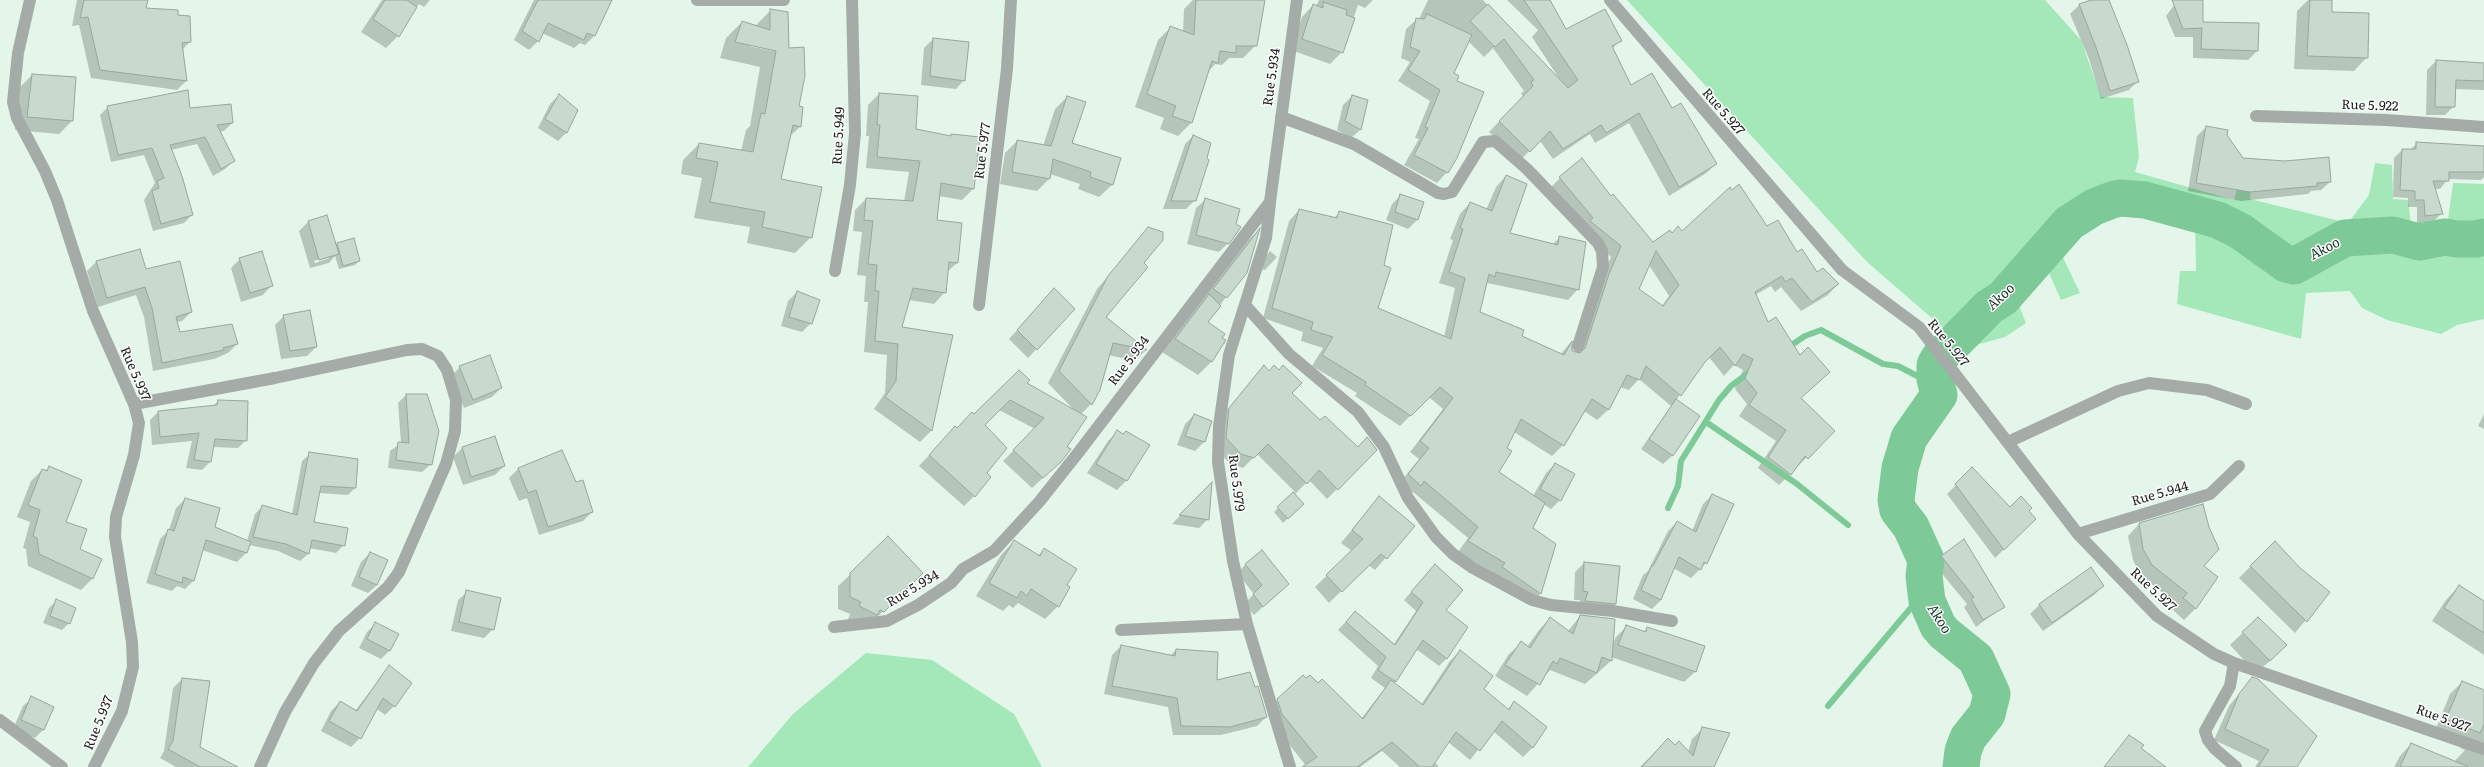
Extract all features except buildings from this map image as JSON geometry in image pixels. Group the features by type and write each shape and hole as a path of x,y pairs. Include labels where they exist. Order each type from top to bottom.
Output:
{"street":[{"name":"Rue 5.937","path":"30,0 18,53 13,102 17,118 51,186 93,311 134,404 139,423 135,447 116,517 115,537 132,642 133,667 122,711 94,767"},
{"path":"697,0 784,0"},
{"name":"Rue 5.949","path":"835,271 850,186 855,133 852,0"},
{"name":"Rue 5.977","path":"979,305 1007,68 1011,0"},
{"name":"Rue 5.934","path":"834,627 887,621 918,605 951,582 963,568 994,551 1039,502 1270,202 1297,0"},
{"name":"Rue 5.927","path":"1610,0 1842,270 1860,286 1919,327 2078,534 2157,616 2214,654 2234,663 2484,749"},
{"name":"Rue 5.922","path":"2256,116 2386,120 2484,127"},
{"path":"1281,117 1354,144 1438,193 1444,194 1452,192 1483,142 1495,141 1527,169 1598,243 1602,251 1603,267 1578,346"},
{"name":"Rue 5.979","path":"1270,202 1266,238 1229,354 1219,426 1218,462 1233,561 1247,624 1290,767"},
{"path":"1245,305 1289,354 1358,412 1384,447 1408,498 1436,537 1453,554 1473,568 1532,600 1551,605 1629,613 1672,621"},
{"path":"134,404 275,378 407,350 422,349 438,356 447,370 456,400 455,431 446,464 399,572 388,587 339,631 314,663 284,712 260,767"},
{"path":"2008,442 2118,391 2149,383 2207,390 2246,404"},
{"name":"Rue 5.944","path":"2078,534 2210,494 2240,466"},
{"path":"1120,630 1247,624"},
{"path":"2234,663 2230,686 2205,731 2208,740 2215,749 2236,767"},
{"path":"0,720 62,767"}],"green space":[{"path":"1627,0 2045,0 2081,40 2101,97 2133,98 2139,157 2135,172 2234,200 2239,183 2251,187 2250,199 2348,223 2369,195 2375,163 2392,165 2393,199 2408,200 2411,223 2448,220 2453,183 2484,184 2484,319 2457,325 2441,334 2387,320 2362,308 2350,291 2306,293 2301,339 2177,304 2180,271 2196,271 2195,222 2144,218 2135,203 2093,217 2060,251 2080,293 2061,300 2049,273 2015,296 2026,323 2005,337 1980,344 1966,344 1948,332 1867,262"},
{"path":"866,653 932,660 1014,714 1042,767 748,767 793,714"}],"waterway":[{"name":"Akoo","path":"1961,767 1963,751 1968,738 1987,714 1992,694 1976,659 1944,633 1938,626 1927,601 1924,576 1926,560 1911,527 1898,510 1896,500 1900,468 1909,438 1939,395 1935,379 1935,365 1939,358 1989,307 2003,298 2069,223 2094,207 2112,200 2120,198 2145,200 2218,220 2240,231 2286,264 2294,266 2345,238 2393,235 2419,242 2445,237 2457,239 2476,239 2484,237"},
{"path":"1787,348 1805,336 1821,330 1883,364 1898,366 1925,380 1931,381 1935,379"},
{"path":"1668,508 1678,486 1681,461 1719,400 1731,386 1754,369"},
{"path":"1706,422 1797,484 1848,525"},
{"path":"1828,706 1926,590"}]}
